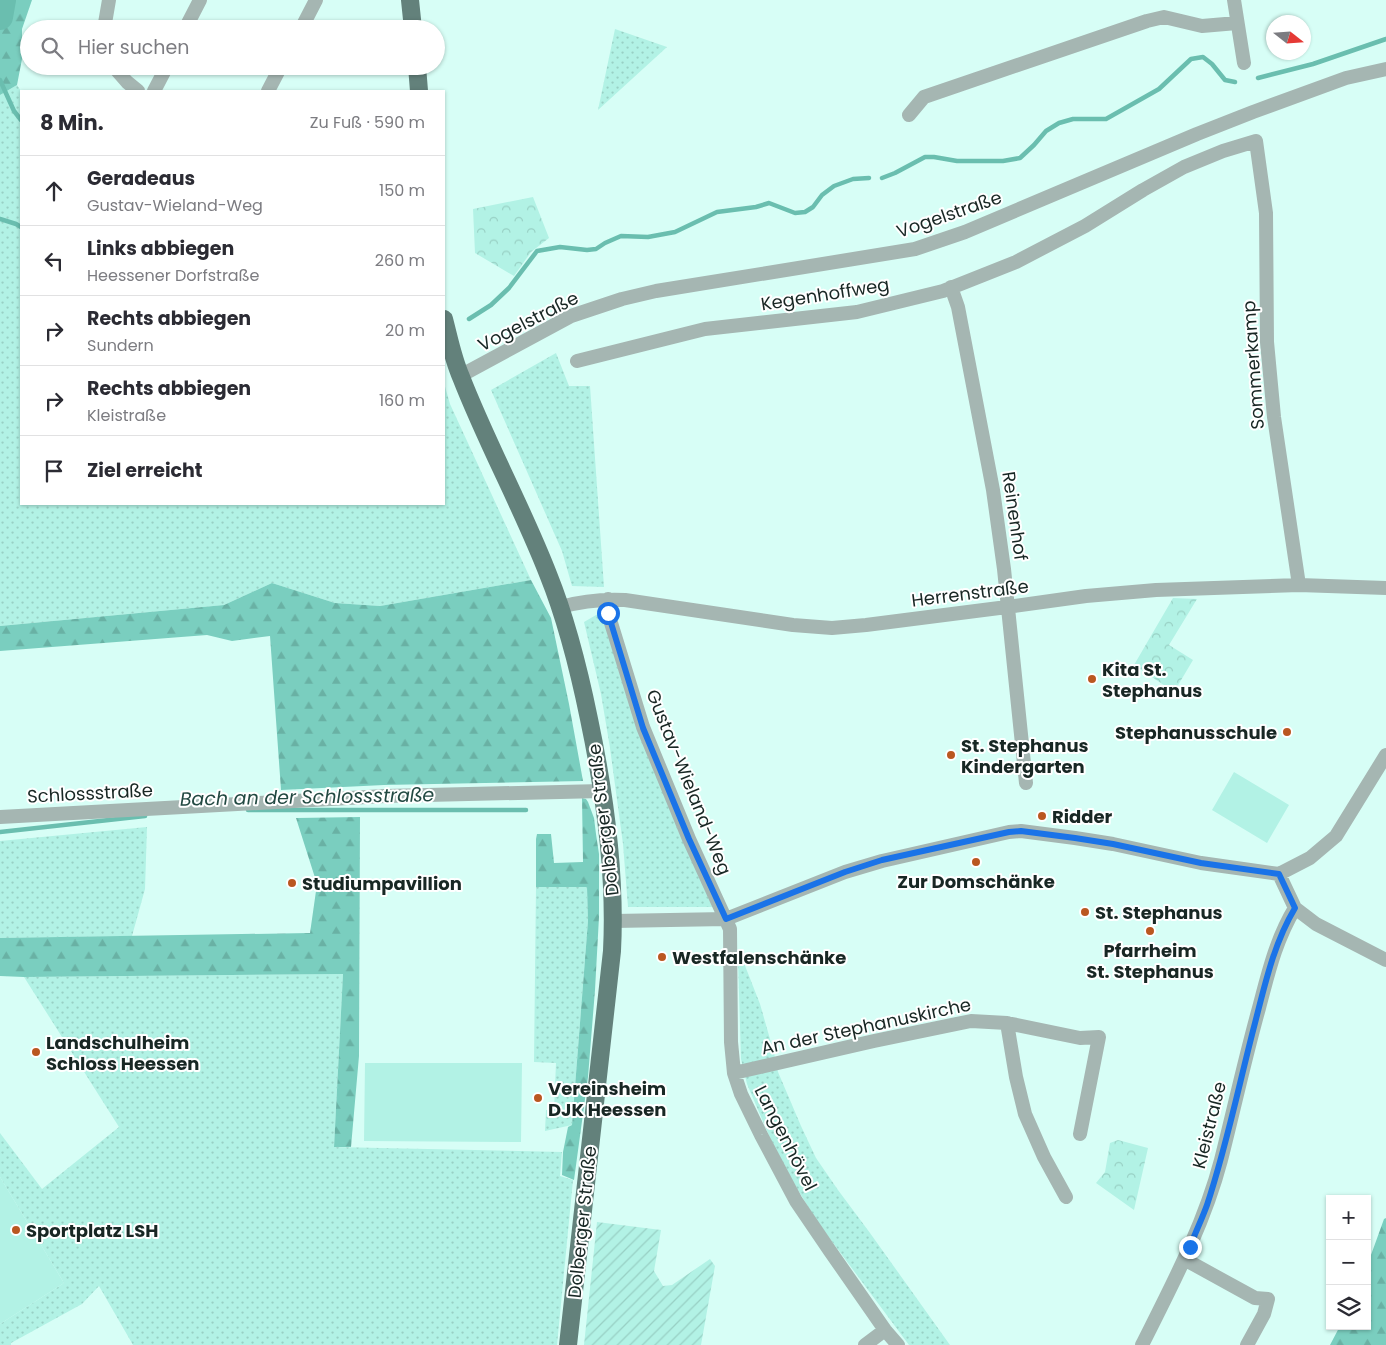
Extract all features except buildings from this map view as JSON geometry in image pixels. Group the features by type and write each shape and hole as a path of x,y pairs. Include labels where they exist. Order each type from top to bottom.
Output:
{"main road":[{"path":"410,0 412,20"},
{"path":"418,75 419,90"},
{"name":"Dolberger Straße","path":"445,323 460,376 548,572 561,607 582,685 594,744 607,829 614,921 608,993 568,1345"}],"street":[{"path":"106,20 109,0"},
{"path":"190,20 200,0"},
{"path":"306,20 316,0"},
{"path":"1234,0 1244,63"},
{"path":"909,115 924,97 1147,21 1164,17 1202,26 1238,23"},
{"name":"Vogelstraße","path":"460,376 571,316 622,299 664,290 915,249 965,232 1253,112 1346,78 1386,69"},
{"path":"121,75 137,90"},
{"path":"155,90 162,75"},
{"path":"269,90 276,75"},
{"name":"Kegenhoffweg","path":"577,361 705,330 857,312 943,291 1016,262 1085,226 1143,190 1184,168 1223,151 1256,141"},
{"name":"Sommerkamp","path":"1256,141 1266,213 1267,342 1270,380 1299,585"},
{"name":"Reinenhof","path":"951,287 958,307 993,490 1004,569 1026,783"},
{"name":"Herrenstraße","path":"561,607 608,599 625,600 793,625 832,628 1147,590 1299,585 1386,588"},
{"name":"Gustav-Wieland-Weg","path":"608,599 608,613 643,728 689,839 726,919"},
{"path":"614,921 726,919 845,872 882,860 1021,831 1113,844 1201,863 1279,874 1310,858 1336,836 1386,755"},
{"name":"Schlossstraße","path":"0,817 385,796 602,791"},
{"path":"1279,874 1295,908 1316,924 1386,960"},
{"name":"Kleistraße","path":"1142,1345 1184,1259 1207,1206 1221,1161 1247,1052 1273,956 1295,908"},
{"name":"Langenhövel","path":"726,919 730,929 731,1042 734,1073 741,1094 796,1201 885,1330 898,1345"},
{"name":"An der Stephanuskirche","path":"734,1073 970,1021 1007,1023 1080,1038 1099,1037 1080,1134"},
{"path":"1007,1023 1016,1077 1025,1114 1044,1157 1066,1197"},
{"path":"1184,1259 1256,1298 1268,1299 1264,1314 1247,1345"},
{"path":"865,1345 885,1330"}],"green space":[{"path":"0,0 32,0 25,20 20,20 20,69 17,85 0,95"},
{"path":"615,29 667,47 598,110"},
{"path":"17,85 20,90 20,505 445,505 445,386 450,404 531,580 380,606 335,603 272,583 224,605 0,626 0,95"},
{"path":"533,197 549,238 531,252 514,276 475,253 473,209"},
{"path":"556,353 569,386 590,386 604,587 572,586 562,551 491,390"},
{"path":"531,580 551,618 583,781 384,785 281,790 270,636 232,641 207,635 0,651 0,626 224,605 272,583 335,603 380,606"},
{"path":"1173,598 1197,599 1169,645 1193,660 1174,692 1134,665"},
{"path":"603,611 716,907 628,907 623,844 610,748 601,694 584,622"},
{"path":"1234,772 1289,805 1267,843 1212,810"},
{"path":"582,798 588,802 594,818 599,854 599,917 588,1077 574,1180 562,1175 563,1152 568,1127 572,1125 588,921 587,887 536,887 536,839 537,834 551,834 554,863 583,862"},
{"path":"360,817 359,1056 351,1147 334,1147 343,974 0,976 0,938 310,933 317,884 296,818"},
{"path":"147,827 145,889 132,936 0,938 0,841"},
{"path":"536,887 587,887 588,921 572,1125 545,1131 546,1110 554,1110 556,1063 534,1062"},
{"path":"742,958 760,1004 778,1072 816,1158 950,1345 909,1345 816,1220 795,1185 771,1140 747,1084 741,1059 738,960"},
{"path":"343,974 334,1147 562,1152 560,1176 573,1180 557,1345 133,1345 99,1286 82,1304 11,1343 11,1345 0,1345 0,1324 64,1283 0,1177 0,1133 42,1189 119,1127 24,977"},
{"path":"365,1063 522,1063 521,1142 364,1141"},
{"path":"1118,1140 1148,1148 1134,1210 1096,1183 1105,1172 1110,1143"},
{"name":"Sportplatz LSH","path":"0,1177 64,1283 0,1324"},
{"path":"1386,1218 1386,1345 1330,1345 1338,1330 1371,1330 1371,1255"},
{"path":"597,1222 661,1230 654,1271 663,1286 672,1285 710,1259 715,1266 701,1345 584,1345"}],"waterway":[{"path":"0,17 3,0"},
{"path":"1258,78 1313,64 1386,39"},
{"path":"882,178 925,157 957,161 1003,161 1020,158 1046,131 1059,123 1073,119 1106,119 1159,89 1191,59 1203,57 1212,64 1225,80 1235,82"},
{"path":"0,80 14,111 20,119"},
{"path":"469,319 491,305 509,288 537,251 560,247 596,249 621,236 648,237 675,232 717,212 756,207 769,203 795,213 805,212 813,207 822,195 834,186 853,179 869,178"},
{"path":"0,219 20,226"},
{"name":"Bach an der Schlossstraße","path":"248,810 526,810"},
{"name":"Bach an der Schlossstraße","path":"0,832 145,816"}],"place":[{"name":"Kita St. Stephanus","path":"1092,679"},
{"name":"Stephanusschule","path":"1287,732"},
{"name":"St. Stephanus Kindergarten","path":"951,755"},
{"name":"Ridder","path":"1042,816"},
{"name":"Zur Domschänke","path":"976,862"},
{"name":"Studiumpavillion","path":"292,883"},
{"name":"St. Stephanus","path":"1085,912"},
{"name":"Pfarrheim St. Stephanus","path":"1150,931"},
{"name":"Westfalenschänke","path":"662,957"},
{"name":"Landschulheim Schloss Heessen","path":"36,1052"},
{"name":"Vereinsheim DJK Heessen","path":"538,1098"},
{"name":"Sportplatz LSH","path":"16,1230"}],"route":[{"path":"608,613 643,728 689,839 726,919 845,872 882,860 1021,831 1113,844 1201,863 1279,874 1295,908 1273,956 1247,1052 1221,1161 1207,1206 1190,1247"}]}
